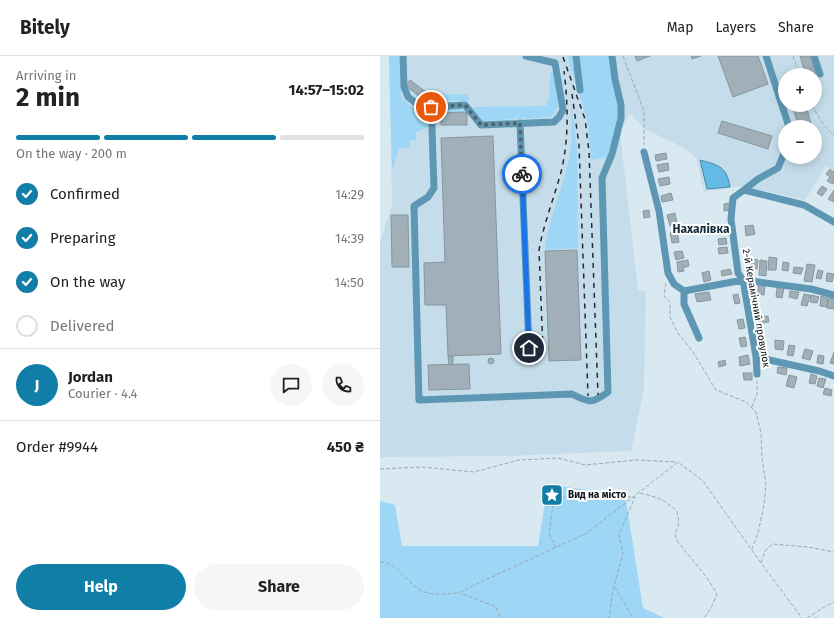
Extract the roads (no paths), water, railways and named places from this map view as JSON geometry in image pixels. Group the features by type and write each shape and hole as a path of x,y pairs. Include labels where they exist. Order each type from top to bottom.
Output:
{"street":[{"path":"403,56 404,87 408,97 426,110 432,119"},
{"path":"526,56 555,63"},
{"path":"551,56 555,63 563,110 554,122 481,125 465,105 431,104 434,188 428,197 414,206 419,400 572,394 587,401 599,399 608,392 602,178 612,154 622,118 612,56"},
{"path":"576,56 580,90"},
{"path":"766,56 786,120"},
{"path":"814,56 818,68"},
{"path":"520,123 529,348"},
{"path":"644,152 659,211 668,273 674,284 684,291 743,280 811,289 834,294"},
{"path":"744,190 758,179 778,168 780,164"},
{"path":"744,190 804,205 834,222"},
{"name":"2-й Керамічний провулок","path":"744,190 733,198 731,219 738,273 743,280 756,357 757,374"},
{"path":"684,291 684,304 699,338"},
{"path":"756,357 819,371 834,376"}],"railway":[{"path":"563,57 585,119 589,152 598,395"},
{"path":"543,351 539,250 562,168 566,144 567,120 564,71"},
{"path":"572,94 579,145 588,396"}],"place":[{"name":"Вид на місто","path":"552,495"}],"district":[{"name":"Нахалівка","path":"701,229"}]}
